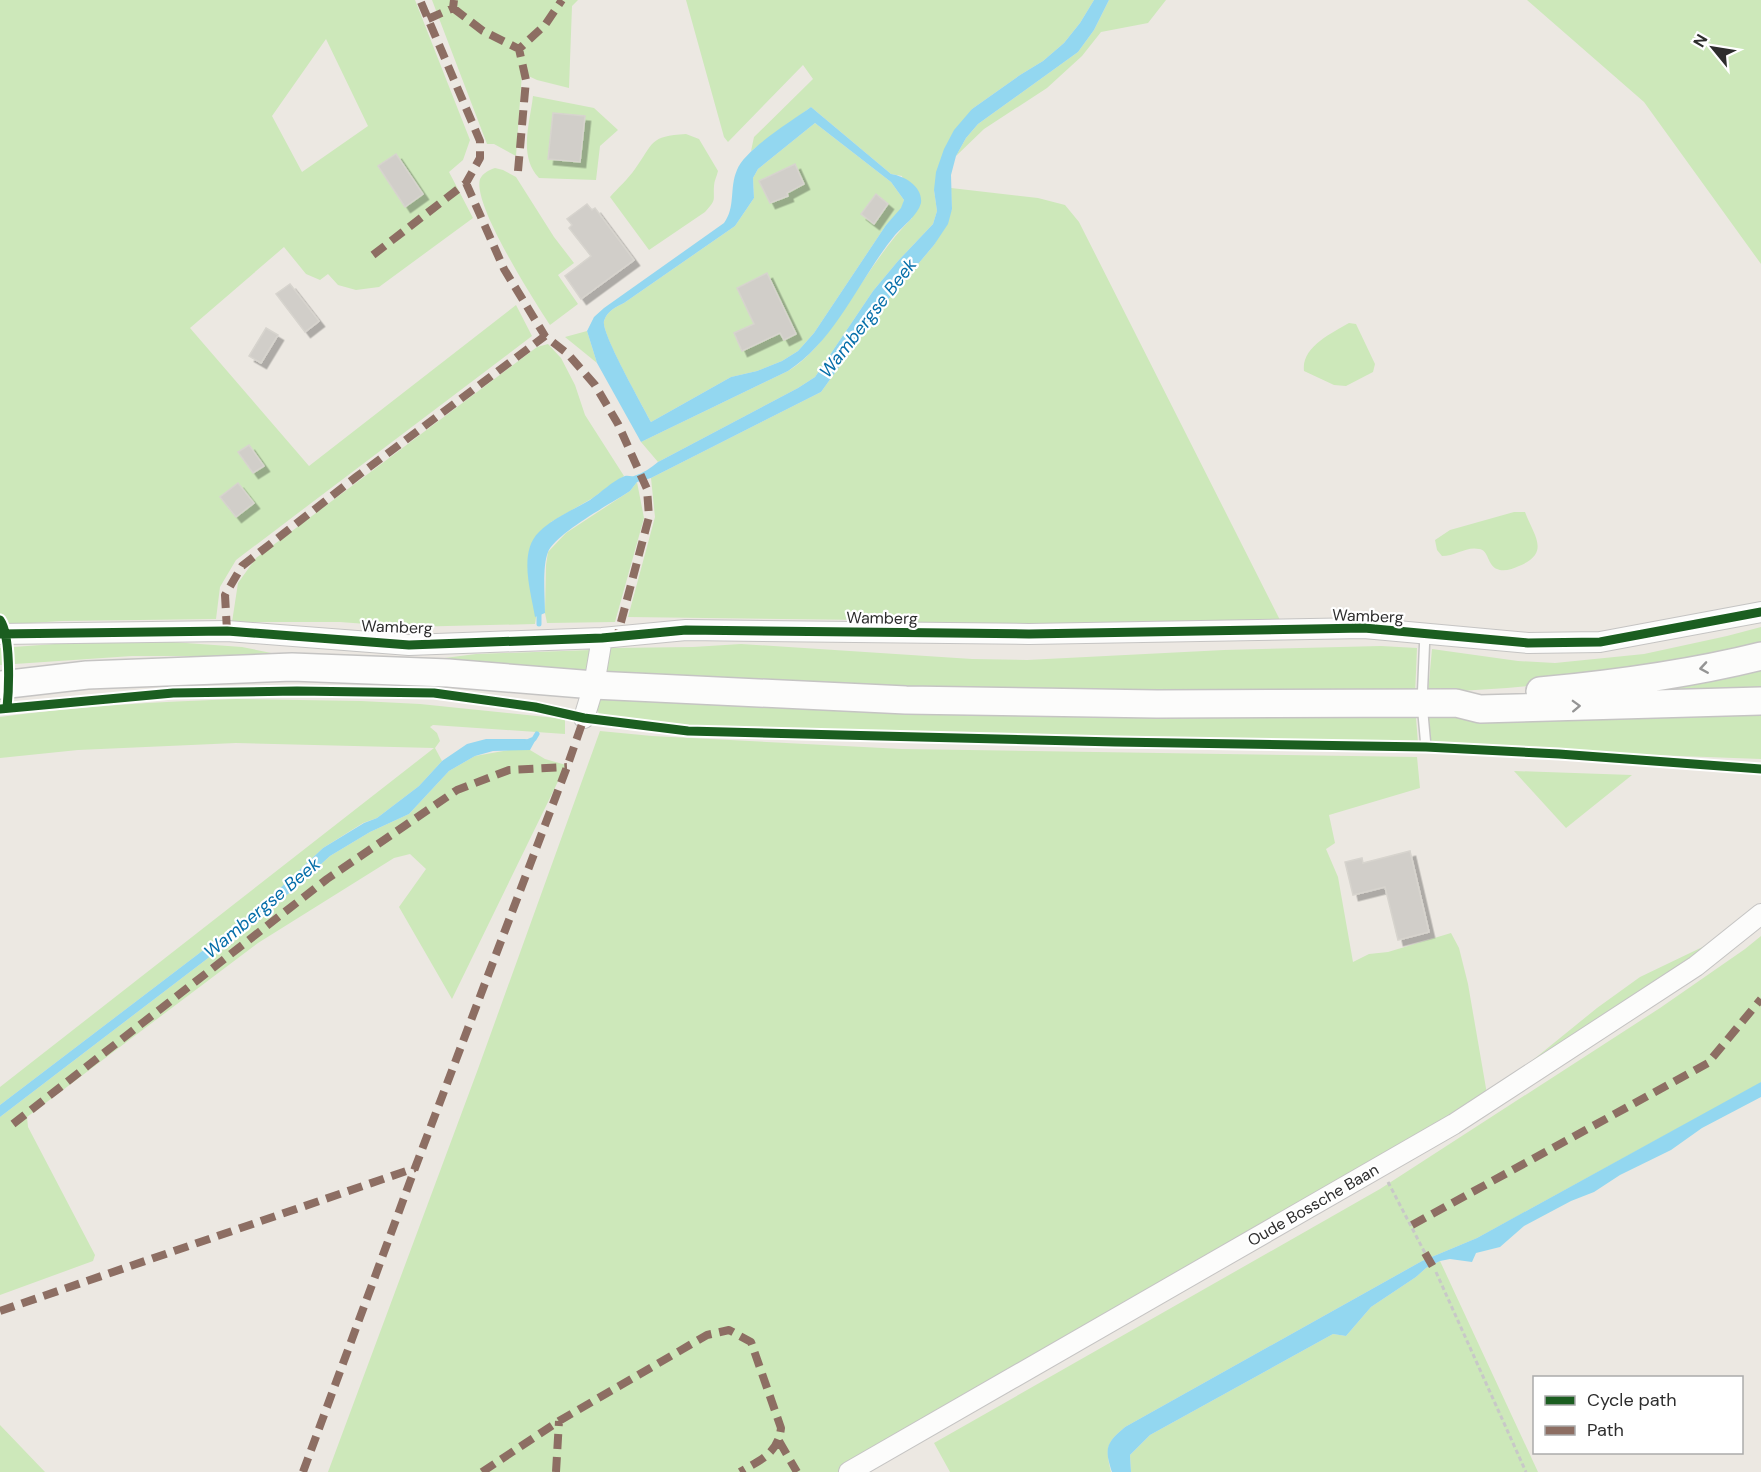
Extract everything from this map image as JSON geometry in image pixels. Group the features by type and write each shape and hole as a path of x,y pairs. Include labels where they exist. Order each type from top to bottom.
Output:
{"main road":[{"path":"0,685 87,675 292,667 448,673 594,685 906,700 1157,704 1456,703 1480,697 1594,686 1727,664 1761,656"},
{"path":"1456,703 1480,709 1761,702"}],"street":[{"name":"Wamberg","path":"0,634 227,631 409,645 602,638 686,630 1029,634 1364,628 1528,643 1600,642 1761,612"},
{"path":"584,718 594,685 602,638"},
{"name":"Oude Bossche Baan","path":"849,1472 1454,1124 1696,966 1761,914"}],"lane":[{"path":"1425,633 1422,703 1426,747"}],"path":[{"path":"1380,1167 1425,1253"},
{"path":"1436,1272 1526,1472"}],"green space":[{"path":"0,0 415,0 470,140 463,160 449,172 473,218 379,287 356,290 338,285 328,274 320,280 306,274 284,247 190,328 309,466 516,305 532,336 236,560 220,587 216,619 62,621 0,625","holes":["326,39 368,126 302,172 272,116"]},
{"path":"432,0 578,0 572,6 569,88 537,80 522,73 516,156 494,144 487,144"},
{"path":"686,0 1094,0 1064,43 1043,61 972,109 934,190 937,211 933,224 873,291 815,377 658,462 641,442 788,371 806,358 827,333 885,249 912,218 902,176 891,174 811,107 751,151 754,137 813,79 803,65 728,142 724,137"},
{"path":"1109,0 1166,0 1148,23 1101,32 1082,56 1047,88 984,129 956,156 966,138 978,124 1078,52 1094,30"},
{"path":"1527,0 1761,0 1761,264 1644,102"},
{"path":"533,96 594,108 618,130 600,146 596,180 539,178 529,160 527,150"},
{"path":"815,123 891,182 904,200 902,208 886,225 814,333 798,351 782,361 757,371 731,377 651,422 609,340 605,318 612,310 735,226 754,198 753,178 758,169"},
{"path":"686,134 699,139 718,171 714,184 714,200 705,212 649,250 610,197 632,173 654,143 665,137"},
{"path":"495,168 516,177 554,237 574,263 558,275 578,304 550,325 506,253 485,209 480,192 480,179 486,172"},
{"path":"951,188 1038,198 1065,205 1079,222 1282,624 950,628 867,620 628,617 655,517 651,478 821,392 887,301 934,245 952,209"},
{"path":"1349,323 1356,324 1375,364 1373,372 1346,386 1334,385 1304,371 1304,362 1312,348 1326,336"},
{"path":"587,331 597,363 565,337"},
{"path":"548,344 561,358 575,385 585,415 624,476 591,499 551,522 535,624 406,627 340,622 232,622 238,583 256,558 537,347"},
{"path":"637,482 644,518 615,622 547,623 545,613 548,552 566,533 630,491"},
{"path":"1514,512 1525,512 1537,543 1535,555 1519,566 1499,570 1491,564 1485,552 1474,548 1442,556 1437,550 1435,540 1450,530"},
{"path":"1761,627 1761,651 1620,677 1428,693 1432,649 1518,661 1555,663 1644,654"},
{"path":"172,642 242,647 286,656 132,656 0,665 0,648 68,643"},
{"path":"741,644 972,659 1027,660 1224,650 1381,646 1417,648 1415,695 886,692 630,676 605,672 610,648"},
{"path":"591,650 587,671 421,661 476,654"},
{"path":"1761,660 1761,696 1596,701"},
{"path":"601,697 919,712 1416,718 1418,743 889,736 783,732 607,719 599,714 595,704"},
{"path":"236,699 420,704 565,719 565,734 433,725 430,727 437,733 440,741 435,748 442,761 419,786 377,818 363,823 323,848 260,907 0,1105 0,1087 434,748 236,743 78,750 0,758 0,717 118,705"},
{"path":"1761,712 1761,759 1437,747 1431,743 1429,718 1727,716"},
{"path":"600,731 652,736 902,749 1417,757 1420,788 1329,815 1335,843 1326,849 1338,877 1353,962 1369,954 1388,952 1451,933 1459,948 1468,984 1487,1094 844,1472 328,1472 478,1069"},
{"path":"509,750 530,750 545,759 566,765 452,999 399,907 426,869 410,854 394,858 258,943 27,1117 28,1127 95,1255 93,1261 0,1295 0,1117 267,913 330,856 370,832 409,814 449,771 475,756"},
{"path":"1514,771 1632,775 1566,828"},
{"path":"1761,936 1761,1082 1759,1084 1477,1238 1422,1261 1125,1427 1114,1437 1109,1446 1108,1457 1111,1472 950,1472 934,1443 1380,1189 1660,1008"},
{"path":"1715,941 1616,1013 1502,1085 1597,1008 1640,977"},
{"path":"1440,1261 1538,1472 1131,1472 1130,1455 1150,1435 1333,1334 1346,1336 1371,1307 1426,1268"},
{"path":"0,1425 45,1472 0,1472"}],"water":[{"path":"1094,0 1109,0 1094,30 1078,52 978,124 966,138 956,156 951,175 952,209 948,224 934,245 887,301 821,392 651,478 637,482 630,491 562,536 553,544 546,558 545,613 535,617 527,561 533,540 539,532 550,522 590,500 612,483 626,476 644,472 658,462 815,377 873,291 933,224 937,211 934,190 936,172 954,130 972,109 1043,61 1064,43"},
{"path":"811,107 891,174 912,183 921,197 919,207 914,216 882,252 834,326 805,358 788,371 641,442 597,363 587,331 594,317 724,223 730,210 735,177 741,162 759,145","holes":["815,123 891,182 904,200 901,208 886,225 814,333 798,351 782,361 757,371 731,377 651,422 609,340 604,321 610,312 735,226 754,198 753,178 758,169"]},
{"path":"486,739 535,741 530,750 493,751 475,756 449,771 409,814 370,832 330,856 267,913 0,1117 0,1105 260,907 323,848 364,823 377,818 419,786 442,761 467,744"},
{"path":"1761,1082 1761,1097 1702,1128 1671,1150 1620,1175 1594,1192 1571,1201 1524,1226 1500,1247 1476,1253 1472,1262 1450,1259 1426,1268 1371,1307 1346,1336 1333,1334 1150,1435 1130,1455 1131,1472 1112,1472 1108,1446 1125,1427 1422,1261 1477,1238"}],"building":[{"path":"553,113 585,116 580,162 548,159"},
{"path":"396,154 423,194 405,207 378,166"},
{"path":"795,164 804,184 787,193 788,196 770,203 759,181"},
{"path":"876,194 888,204 874,224 861,214"},
{"path":"587,204 592,210 595,208 634,260 581,299 565,276 591,256 569,228 572,225 567,219"},
{"path":"767,273 796,334 784,340 780,333 742,351 734,333 754,324 737,288"},
{"path":"290,284 319,321 305,332 276,294"},
{"path":"266,328 278,335 261,363 249,356"},
{"path":"249,445 264,466 253,473 238,452"},
{"path":"238,483 254,503 236,517 220,497"},
{"path":"1410,851 1429,932 1398,940 1385,887 1353,895 1345,862 1362,858 1363,863"}],"waterway":[{"name":"Wambergse Beek","path":"539,609 539,624"},
{"name":"Wambergse Beek","path":"527,742 534,739 537,734"}],"marked path":[{"path":"373,255 466,183 480,158 480,141 420,0"},
{"path":"428,19 453,8 454,0"},
{"path":"453,8 483,31 519,49 545,25 562,0"},
{"path":"518,171 526,80 519,49"},
{"path":"466,183 504,269 545,336"},
{"path":"227,631 225,595 242,566 356,477 545,336 568,354 595,385 618,424 647,489 649,517 617,637"},
{"path":"303,1472 584,718"},
{"path":"13,1124 327,879 457,790 509,770 567,767"},
{"path":"1412,1225 1708,1063 1761,999"},
{"path":"0,1311 415,1168"},
{"path":"1425,1253 1436,1272"},
{"path":"482,1472 559,1421 707,1335 729,1330 751,1342 781,1428 772,1450 761,1460 740,1472"},
{"path":"556,1472 559,1421"},
{"path":"779,1441 797,1472"}],"cycle path":[{"path":"0,634 227,631 409,645 602,638 686,630 1029,634 1364,628 1528,643 1600,642 1761,612"},
{"path":"0,620 4,628 8,650 7,708"},
{"path":"0,709 173,693 297,691 434,693 535,707 584,718 688,731 1426,747 1761,769"}]}
